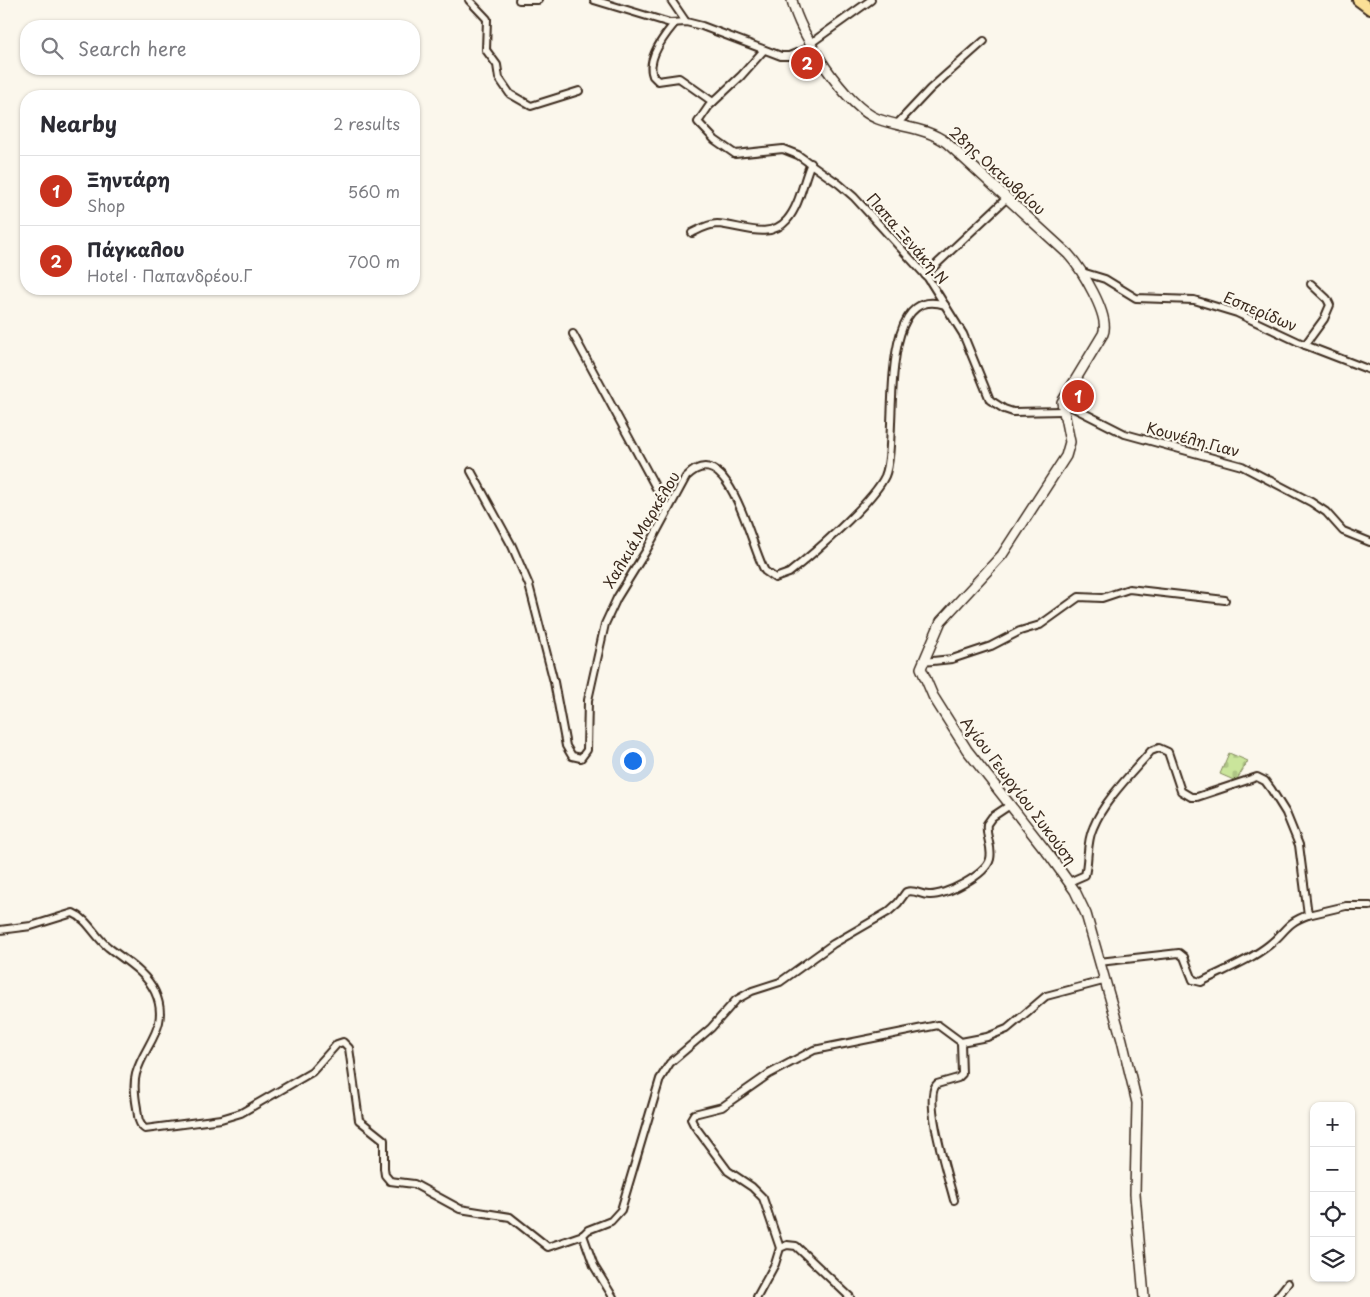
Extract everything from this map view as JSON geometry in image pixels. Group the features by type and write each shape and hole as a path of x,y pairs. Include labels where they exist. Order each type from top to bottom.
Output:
{"main road":[{"name":"28ης Οκτωβρίου","path":"792,0 812,45 838,83 860,109 878,119 924,130 940,138 1068,254 1082,272"},
{"path":"1358,0 1370,9"},
{"path":"923,662 941,621 1002,555 1066,456 1070,442 1062,407 1105,330 1105,322 1082,272"},
{"name":"Αγίου Γεωργίου Συκούση","path":"923,662 923,674 933,696 968,750 1069,882 1086,914 1103,981 1122,1040 1137,1103 1135,1194 1144,1297"}],"street":[{"path":"469,0 488,19 486,50 496,65 500,81 510,94 531,106 579,91"},
{"path":"519,0 538,0"},
{"path":"594,0 674,24 686,22 784,57 812,45 871,0"},
{"path":"671,0 686,22"},
{"path":"674,24 660,44 652,63 653,76 658,81 678,78 713,102 764,50"},
{"path":"898,123 930,89 984,41"},
{"name":"Παπα.Ξενάκη.Ν","path":"713,102 698,122 715,140 734,154 769,152 780,148 798,155 811,163 854,197 925,275 971,350 990,400 1004,410 1013,412 1062,407"},
{"path":"692,233 716,224 772,231 778,228 791,214 811,163"},
{"path":"925,275 1007,198"},
{"name":"Εσπερίδων","path":"1082,272 1098,276 1136,298 1194,300 1228,310 1305,345 1370,370"},
{"path":"1305,345 1324,319 1330,305 1327,299 1311,284"},
{"name":"Χαλκιά.Μαρκέλου","path":"471,471 522,566 554,682 566,746 572,756 578,759 584,756 587,750 588,700 605,624 617,598 690,473 702,467 712,468 724,478 738,502 765,571 775,578 790,573 866,502 884,478 892,438 894,364 902,327 910,314 924,304 938,302 945,305"},
{"path":"573,334 668,510"},
{"name":"Κουνέλη.Γιαν","path":"1062,407 1125,434 1242,466 1311,502 1326,512 1343,530 1367,541"},
{"path":"923,662 952,659 991,646 1020,631 1040,625 1079,596 1102,598 1129,589 1225,600"},
{"path":"1069,882 1085,875 1088,843 1093,828 1102,812 1134,770 1152,751 1159,748 1168,752 1181,791 1192,796 1202,795 1257,778 1265,781 1286,813 1299,845 1308,915"},
{"path":"0,930 31,926 73,913 84,919 96,937 150,983 157,998 159,1018 152,1041 138,1066 134,1080 138,1121 145,1129 221,1119 240,1113 300,1080 321,1063 337,1044 343,1042 349,1048 359,1120 384,1140 385,1175 390,1180 414,1184 460,1209 510,1217 548,1247 583,1235 588,1230 611,1221 621,1210 660,1079 670,1063 711,1028 740,996 780,982 833,944 888,912 906,892 913,891 929,896 938,894 976,876 986,866 990,856 987,824 992,817 1010,805"},
{"path":"1099,962 1179,953 1184,956 1193,980 1201,982 1255,955 1275,940 1292,921 1346,906 1370,906"},
{"path":"757,1297 775,1264 780,1248 763,1198 752,1187 728,1171 694,1125 691,1119 692,1115 722,1107 770,1074 814,1050 938,1025 962,1042 987,1037 1007,1029 1046,996 1103,981"},
{"path":"954,1200 932,1108 932,1092 937,1084 958,1078 962,1074 962,1042"},
{"path":"583,1235 594,1266 613,1297"},
{"path":"780,1248 788,1245 796,1246 850,1297"},
{"path":"1277,1297 1288,1283"}],"green space":[{"path":"1229,753 1248,761 1236,781 1220,774"}],"place":[{"name":"Πάγκαλου","path":"807,63"},
{"name":"Ξηντάρη","path":"1078,396"}]}
